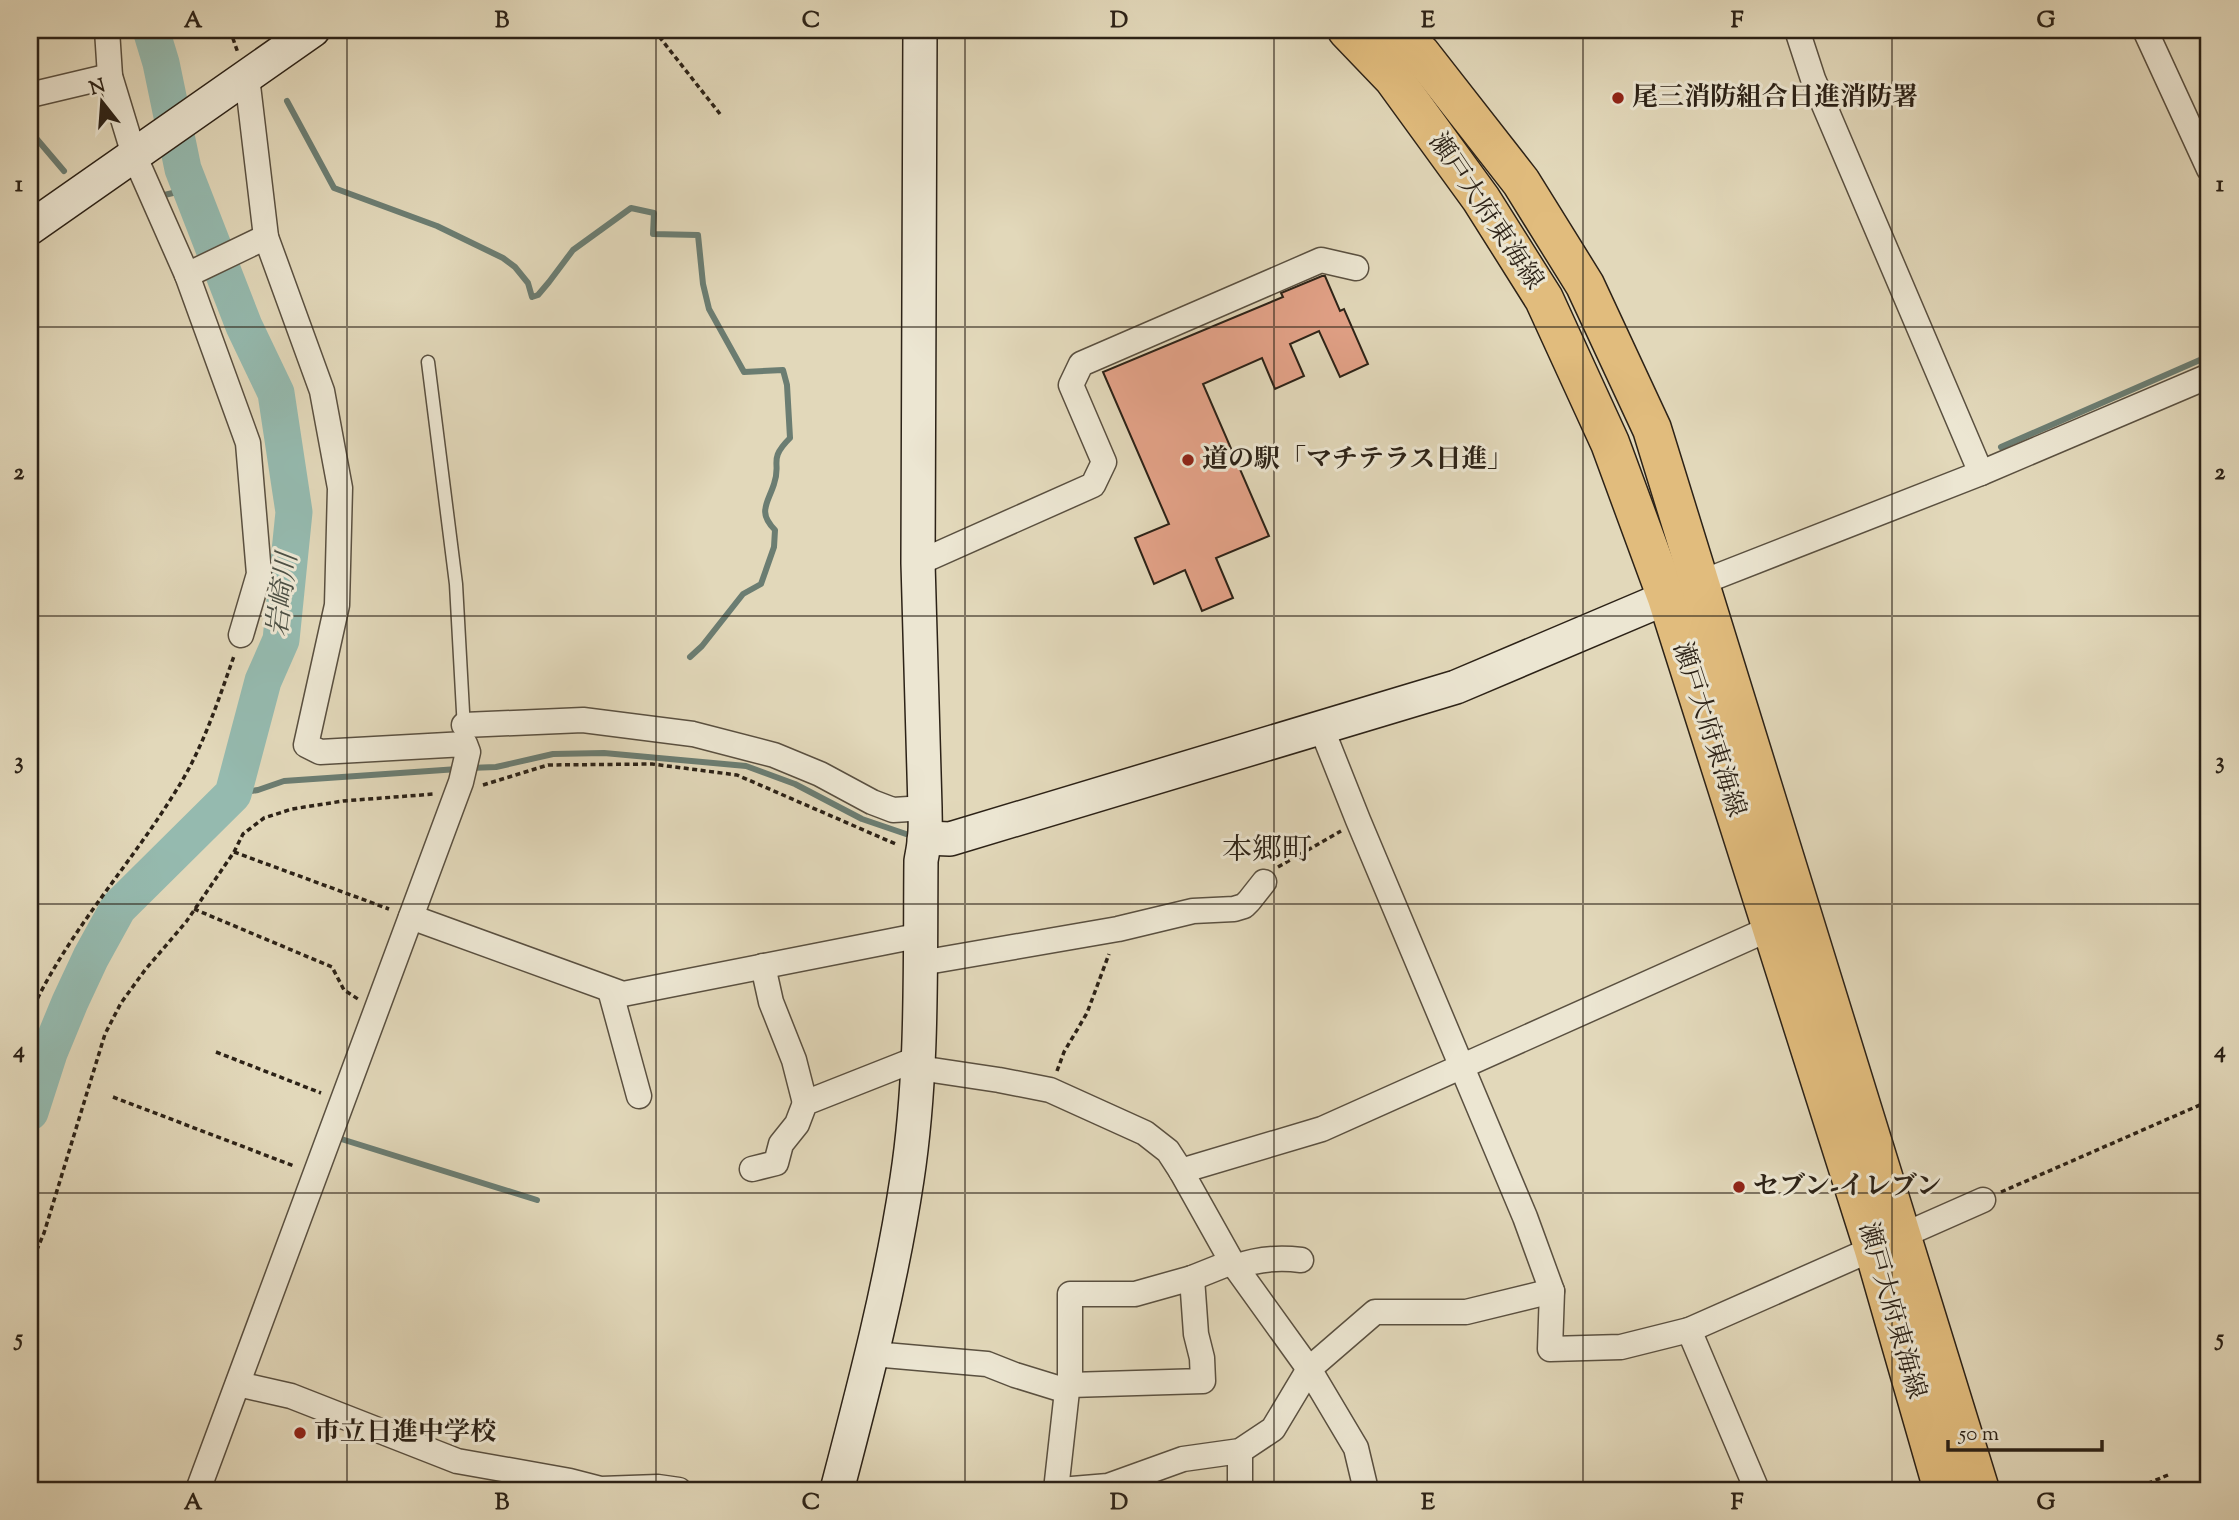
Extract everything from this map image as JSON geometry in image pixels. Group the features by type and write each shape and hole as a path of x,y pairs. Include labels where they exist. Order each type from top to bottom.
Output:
{"main road":[{"name":"瀬戸大府東海線","path":"1347,30 1393,78 1481,200 1544,299 1610,443 1683,591 1888,1243 1943,1490"},
{"name":"瀬戸大府東海線","path":"1413,38 1521,181 1585,285 1651,429 1683,591 1771,928 1980,1490"}],"street":[{"path":"107,30 110,76 137,153 191,273 248,443 258,574 241,635"},
{"path":"30,228 313,30"},
{"path":"837,1490 873,1354 907,1178 919,1063 924,835 918,563 920,30"},
{"path":"1797,30 1813,79 1981,473"},
{"path":"2145,30 2209,169"},
{"path":"30,94 110,76"},
{"path":"242,81 262,239 322,391 340,488 337,605 306,745 320,752 466,740 583,720 693,734 774,755 893,810 924,835 950,839 1457,687 1683,591 1981,473 2209,376"},
{"path":"191,273 262,239"},
{"path":"918,563 1093,485 1104,462 1071,385 1081,364 1321,260 1356,268"},
{"path":"1321,727 1357,820 1525,1217 1552,1291 1550,1349 1621,1347 1689,1330 1983,1200"},
{"path":"198,1490 459,787 466,740"},
{"path":"411,917 623,994 763,967 1118,929 1193,911 1234,909 1244,906 1264,882"},
{"path":"1181,1171 1322,1129 1771,928"},
{"path":"751,1169 776,1163 781,1144 797,1124 805,1103 794,1060 771,1002 763,967"},
{"path":"610,990 639,1096"},
{"path":"805,1103 919,1063 1050,1090 1144,1133 1168,1151 1233,1264 1309,1369 1356,1448 1366,1490"},
{"path":"1301,1260 1282,1258 1233,1264 1135,1294 1070,1294 1069,1388 1058,1490 1108,1486 1182,1459 1240,1451 1273,1429 1309,1369 1375,1312 1466,1312 1552,1291"},
{"path":"873,1354 987,1364 1015,1375 1069,1388 1203,1381 1192,1278"},
{"path":"1689,1330 1757,1490"},
{"path":"238,1384 291,1396 457,1461 601,1489 679,1490"},
{"path":"1240,1451 1240,1490"}],"lane":[{"path":"428,362 456,584 466,740"}],"path":[{"path":"654,30 720,114"},
{"path":"30,1014 41,988 64,949 178,788 212,720 241,635"},
{"path":"30,1266 44,1233 105,1034 121,1003 145,970 187,922 243,834 264,818 292,809 459,787 548,765 652,764 737,775 924,835"},
{"path":"1264,882 1265,877 1276,867 1326,841 1357,820"},
{"path":"234,852 411,917"},
{"path":"187,922 193,908 332,967 344,990 375,1010"},
{"path":"1050,1090 1064,1052 1087,1013 1102,967 1117,939 1118,929"},
{"path":"216,1052 343,1101"},
{"path":"113,1097 316,1174"},
{"path":"1983,1200 2209,1101"},
{"path":"2132,1490 2168,1475"}],"building":[{"name":"道の駅「マチテラス日進」","path":"1325,276 1340,311 1344,309 1368,364 1340,377 1319,331 1290,344 1304,376 1275,389 1262,358 1203,384 1269,536 1216,558 1233,598 1202,611 1185,570 1154,584 1135,538 1169,524 1103,372 1283,297 1281,293"}],"waterway":[{"name":"岩崎川","path":"30,1112 49,1053 70,1002 118,908 233,794 263,681 281,640 294,512 276,393 244,326 183,169 161,63 151,30"},
{"path":"287,101 334,188 437,226 503,258 515,267 528,283 532,297 538,295 573,250 631,208 654,213 653,234 698,235 703,284 709,309 744,372 783,370 787,385 790,438 777,457 776,477 765,507 766,518 775,530 774,547 761,584 743,594 702,646 690,657"},
{"path":"30,131 64,171"},
{"path":"160,196 190,189"},
{"path":"2001,447 2209,356"},
{"path":"469,768 496,767 553,754 604,753 746,766 795,784 862,819 906,834"},
{"path":"233,794 258,790 284,781 458,769"},
{"path":"338,1138 537,1200"}],"place":[{"name":"尾三消防組合日進消防署","path":"1618,98"},
{"name":"道の駅「マチテラス日進」","path":"1188,460"},
{"name":"セブン-イレブン","path":"1739,1187"},
{"name":"市立日進中学校","path":"300,1433"}],"district":[{"name":"本郷町","path":"1267,851"}]}
